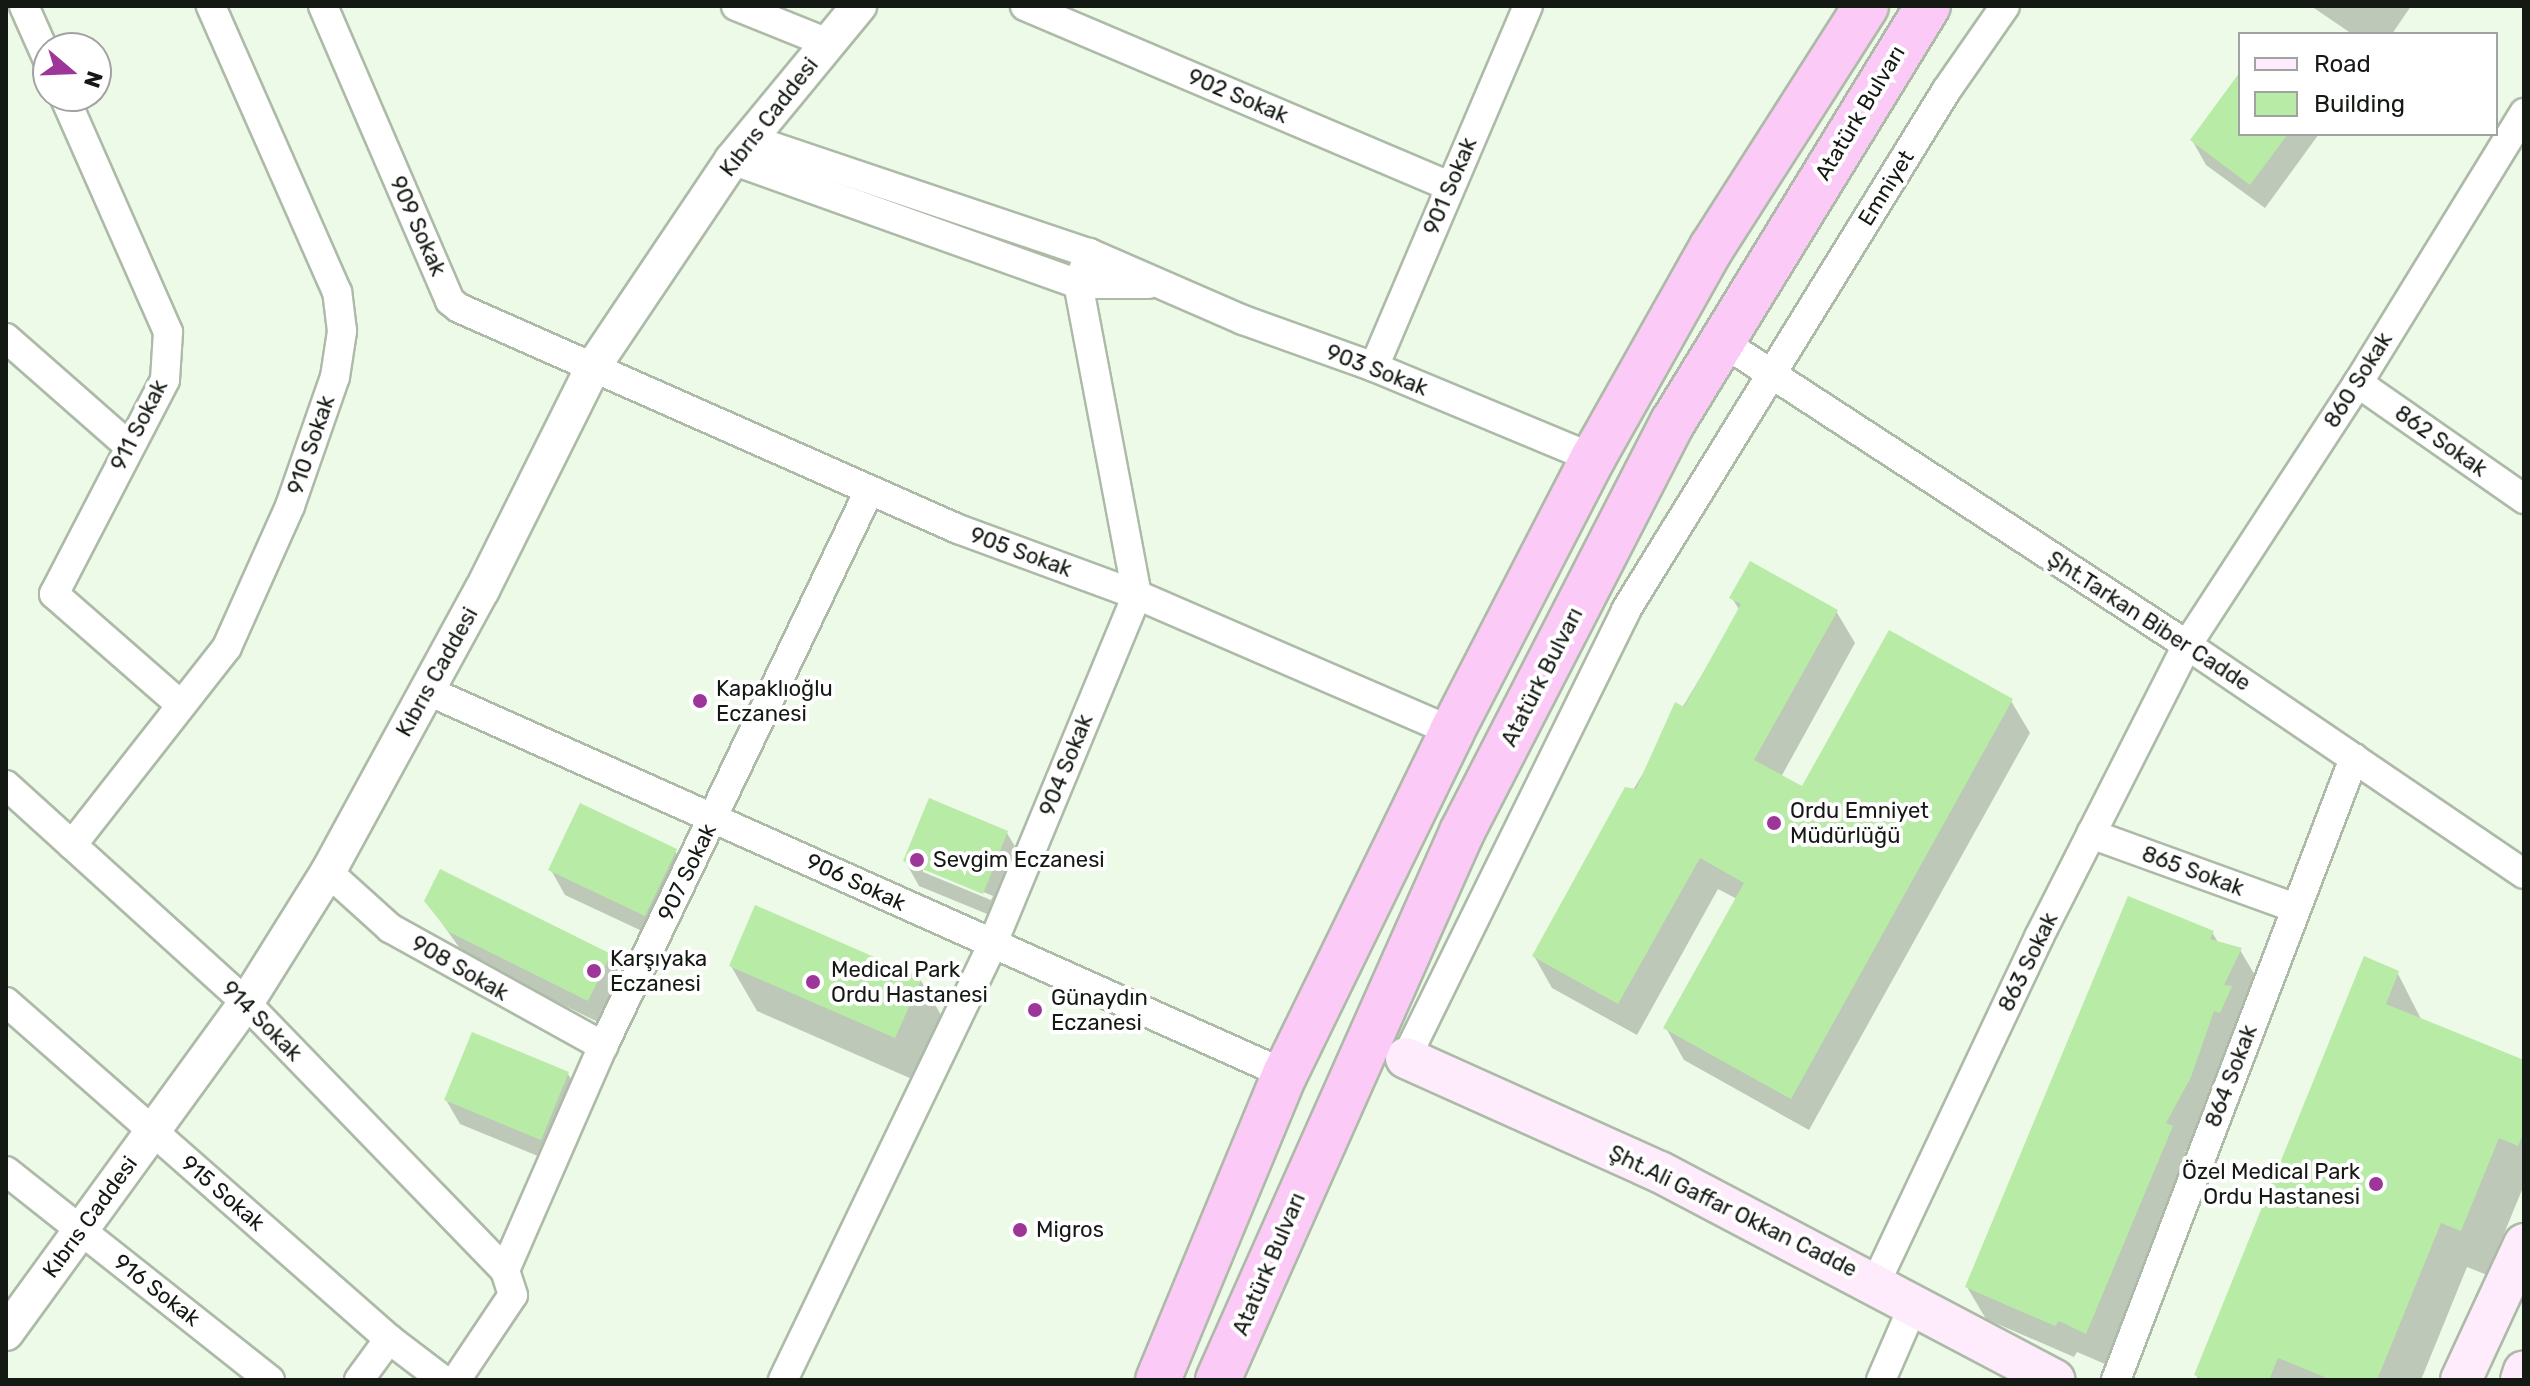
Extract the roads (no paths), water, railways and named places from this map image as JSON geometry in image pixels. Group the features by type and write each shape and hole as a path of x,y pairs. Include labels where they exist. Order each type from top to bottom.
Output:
{"highway":[{"path":"1158,1380 1285,1074 1452,731 1593,458 1712,247 1866,6"},
{"name":"Atatürk Bulvarı","path":"1218,1380 1462,832 1673,422 1928,6"}],"main road":[{"name":"Şht.Ali Gaffar Okkan Cadde","path":"1406,1058 1660,1172 1876,1282 2054,1380"},
{"path":"2461,1380 2524,1244"},
{"path":"2521,1380 2524,1371"}],"street":[{"path":"24,6 36,32"},
{"name":"910 Sokak","path":"72,845 227,647 290,506 335,377 342,331 337,292 211,6"},
{"name":"909 Sokak","path":"323,6 450,301 593,367"},
{"path":"736,6 828,43"},
{"name":"Kıbrıs Caddesi","path":"6,1333 246,1003 328,872 593,367 741,150 859,6"},
{"name":"902 Sokak","path":"1025,6 1450,186"},
{"name":"901 Sokak","path":"1374,367 1528,6"},
{"name":"Emniyet","path":"1406,1058 1626,610 1771,373 2005,6"},
{"name":"911 Sokak","path":"71,112 168,332 165,380 128,445 54,594 181,705"},
{"name":"860 Sokak","path":"2187,645 2358,383 2524,113"},
{"name":"903 Sokak","path":"741,150 1089,253 1593,458"},
{"name":"903 Sokak","path":"741,150 1078,284 1161,284"},
{"path":"1089,253 1078,284 1137,595"},
{"path":"6,338 128,445"},
{"name":"Şht.Tarkan Biber Cadde","path":"1721,341 2187,645 2524,874"},
{"name":"905 Sokak","path":"593,367 869,491 1137,595 1452,731"},
{"name":"862 Sokak","path":"2358,383 2524,499"},
{"name":"907 Sokak","path":"456,1380 513,1295 505,1270 603,1046 869,491"},
{"name":"904 Sokak","path":"783,1380 992,945 1137,595"},
{"name":"863 Sokak","path":"1876,1282 2091,834 2187,645"},
{"name":"906 Sokak","path":"426,690 714,816 992,945 1285,1074"},
{"name":"864 Sokak","path":"2116,1380 2354,758"},
{"name":"914 Sokak","path":"6,785 246,1003 505,1270"},
{"name":"865 Sokak","path":"2091,834 2295,908"},
{"name":"908 Sokak","path":"328,872 390,928 603,1046"},
{"name":"915 Sokak","path":"12,1019 154,1132 389,1339 443,1380"},
{"name":"916 Sokak","path":"6,1171 270,1380"},
{"path":"1881,1380 1914,1304"},
{"path":"359,1380 389,1339"}],"place":[{"name":"Kapaklıoğlu Eczanesi","path":"700,701"},
{"name":"Ordu Emniyet Müdürlüğü","path":"1774,823"},
{"name":"Sevgim Eczanesi","path":"917,860"},
{"name":"Karşıyaka Eczanesi","path":"594,971"},
{"name":"Medical Park Ordu Hastanesi","path":"813,982"},
{"name":"Günaydın Eczanesi","path":"1035,1010"},
{"name":"Özel Medical Park Ordu Hastanesi","path":"2376,1184"},
{"name":"Migros","path":"1020,1230"}]}
